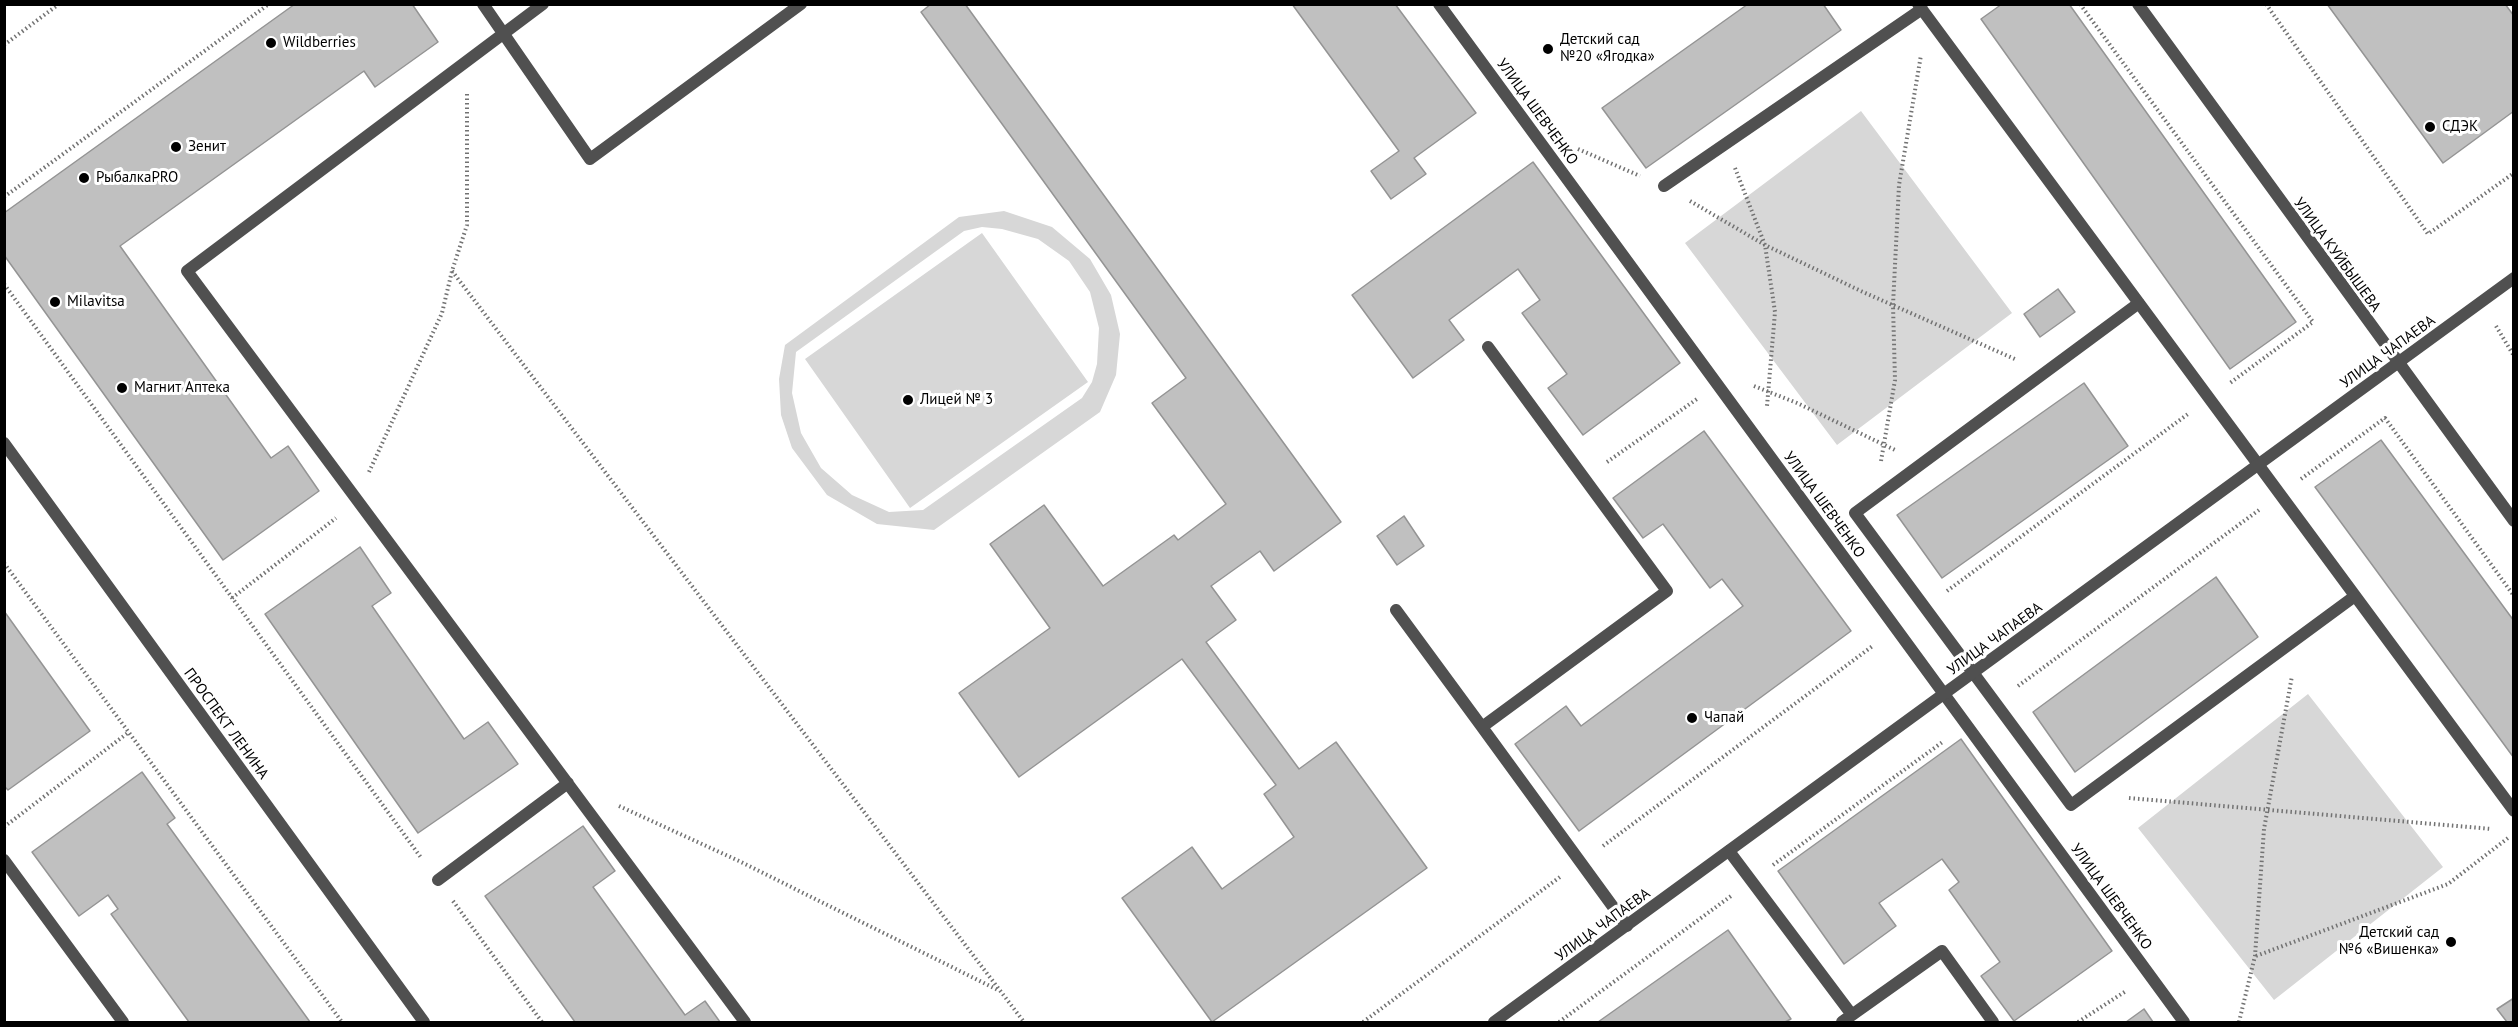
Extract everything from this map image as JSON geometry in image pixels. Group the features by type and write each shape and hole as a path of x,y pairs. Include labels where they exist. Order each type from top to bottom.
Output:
{"street":[{"path":"483,4 590,159 801,4"},
{"path":"543,4 187,271 746,1023"},
{"name":"УЛИЦА ШЕВЧЕНКО","path":"1439,4 2184,1023"},
{"name":"УЛИЦА КУЙБЫШЕВА","path":"2138,4 2397,364 2514,521"},
{"path":"1664,186 1920,7 2514,810"},
{"name":"УЛИЦА ЧАПАЕВА","path":"1494,1023 2514,278"},
{"path":"2139,303 1855,513 1925,608 2071,805 2355,596"},
{"path":"1482,727 1667,591 1488,347"},
{"name":"ПРОСПЕКТ ЛЕНИНА","path":"4,443 424,1023"},
{"path":"1396,610 1627,926"},
{"path":"438,880 568,783"},
{"path":"1729,851 1847,1019 1942,951 1993,1023"},
{"path":"4,860 123,1023"}],"path":[{"path":"4,45 59,4"},
{"path":"4,197 268,4"},
{"path":"1925,608 2313,322 2080,4"},
{"path":"2266,4 2428,234 2514,173"},
{"path":"1880,464 1895,380 1893,305 1899,185 1923,45 1920,7"},
{"path":"232,598 358,502 375,456 442,313 452,271 467,225 467,62"},
{"path":"1539,140 1582,149 1664,186 1765,245 2045,372"},
{"path":"1726,144 1765,245 1775,312 1764,449"},
{"path":"452,271 1024,1023"},
{"path":"4,284 542,1023"},
{"path":"2493,321 2512,352"},
{"path":"1585,478 1717,384"},
{"path":"1748,384 1884,444 1920,464"},
{"path":"2385,418 2514,596"},
{"path":"4,563 342,1023"},
{"path":"1363,1023 1896,629"},
{"path":"2239,1023 2255,956 2268,810 2299,637"},
{"path":"4,827 129,732"},
{"path":"2088,794 2502,830"},
{"path":"611,802 740,861 999,991"},
{"path":"2255,956 2448,884 2514,834"},
{"path":"2078,1023 2150,975"}],"shaded area":[{"path":"1861,111 2012,313 1837,445 1685,243"},
{"path":"1004,211 1052,227 1090,259 1111,295 1120,334 1116,375 1100,412 934,530 877,524 827,495 792,448 781,415 779,379 785,345 959,217","holes":["982,227 1002,229 1038,239 1069,261 1090,292 1099,328 1097,364 1092,382 1082,398 923,510 889,512 852,495 821,468 801,433 792,393 796,352 964,231"]},
{"path":"982,233 1088,382 910,508 805,359"},
{"path":"2308,694 2443,867 2274,1000 2138,828"}],"building":[{"path":"295,4 412,4 438,42 375,87 364,71 120,246 271,458 288,446 319,491 223,560 4,255 4,213"},
{"path":"931,4 965,4 1341,522 1274,571 1260,551 1211,586 1236,620 1206,642 1299,769 1336,742 1427,868 1212,1022 1122,898 1192,847 1222,889 1294,837 1264,794 1276,785 1182,659 1019,777 959,693 1050,628 990,544 1044,505 1103,586 1174,535 1178,540 1226,504 1152,403 1186,378 921,12"},
{"path":"1292,4 1395,4 1476,113 1414,158 1426,174 1391,199 1371,171 1399,151"},
{"path":"1748,4 1823,4 1841,30 1646,168 1602,108"},
{"path":"2002,4 2069,4 2296,322 2230,369 1981,19"},
{"path":"2327,4 2505,4 2514,16 2514,111 2443,163"},
{"path":"1533,162 1680,363 1583,435 1548,388 1567,374 1522,313 1540,300 1518,269 1449,320 1464,340 1413,378 1352,295"},
{"path":"2058,289 2075,312 2040,337 2024,314"},
{"path":"2084,383 2128,446 1942,578 1897,515"},
{"path":"1704,431 1851,631 1579,831 1515,744 1566,706 1581,726 1743,606 1722,579 1710,588 1663,524 1643,538 1613,498"},
{"path":"2381,440 2514,621 2514,758 2315,487"},
{"path":"1404,516 1424,546 1397,565 1377,536"},
{"path":"360,547 391,593 372,606 464,739 488,722 518,764 418,833 265,614"},
{"path":"2216,577 2258,637 2075,772 2033,712"},
{"path":"4,611 90,731 8,790 4,786"},
{"path":"1961,739 2112,951 2014,1021 1981,976 2000,962 1949,890 1959,882 1942,859 1879,903 1896,926 1844,964 1778,871"},
{"path":"142,772 175,818 167,824 310,1022 189,1022 111,914 118,909 108,895 79,916 32,852"},
{"path":"583,826 615,871 593,887 685,1015 705,1001 720,1022 575,1022 485,896"},
{"path":"1728,930 1791,1019 1785,1022 1598,1022"},
{"path":"2514,998 2514,1022 2507,1022 2497,1009"},
{"path":"2144,1009 2153,1022 2126,1022"}],"place":[{"name":"Wildberries","path":"271,43"},
{"name":"Детский сад №20 «Ягодка»","path":"1548,49"},
{"name":"СДЭК","path":"2430,127"},
{"name":"Зенит","path":"176,147"},
{"name":"РыбалкаPRO","path":"84,178"},
{"name":"Milavitsa","path":"55,302"},
{"name":"Магнит Аптека","path":"122,388"},
{"name":"Лицей № 3","path":"908,400"},
{"name":"Чапай","path":"1692,718"},
{"name":"Детский сад №6 «Вишенка»","path":"2451,942"}]}
